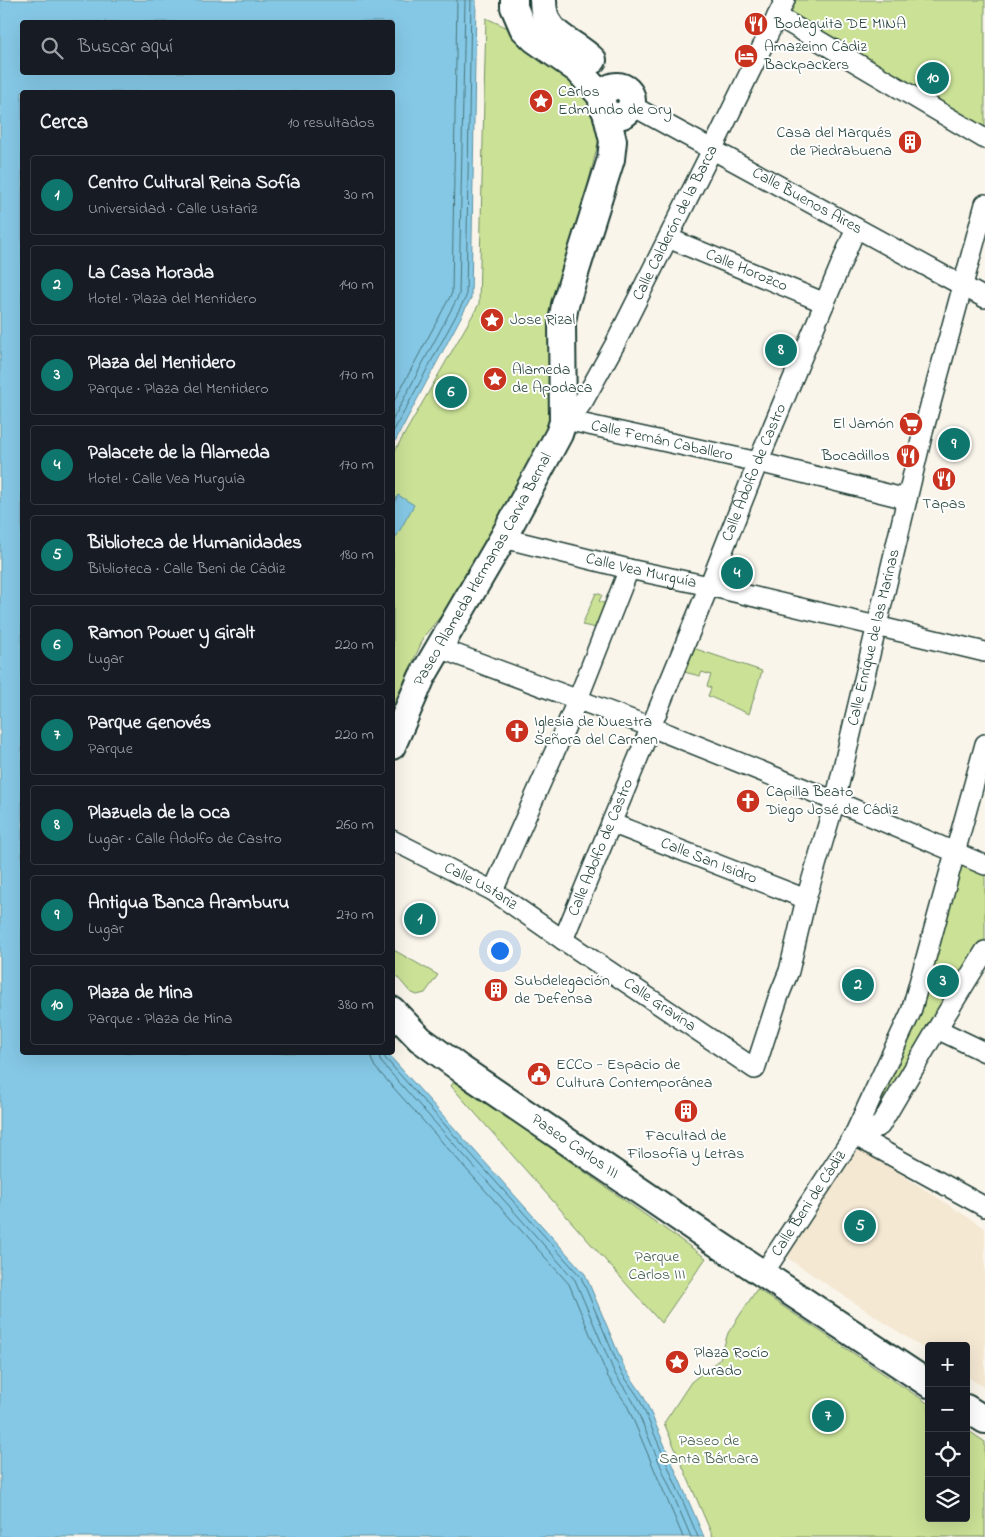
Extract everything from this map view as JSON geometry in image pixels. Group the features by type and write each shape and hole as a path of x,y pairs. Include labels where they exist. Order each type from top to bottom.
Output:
{"street":[{"path":"514,0 514,7 523,28 534,39 578,70 616,102"},
{"path":"543,0 543,10 548,24 591,58 616,102 611,158 565,305 562,322 563,422"},
{"path":"781,8 985,139"},
{"name":"Calle Calderón de la Barca","path":"563,422 577,410 584,400 615,344 781,8"},
{"name":"Calle Buenos Aires","path":"616,102 638,110 985,298"},
{"name":"Calle Enrique de las Marinas","path":"755,1069 778,998 789,971 806,899 835,801 923,432 985,204"},
{"name":"Calle Adolfo de Castro","path":"563,940 758,462 856,228"},
{"name":"Calle Horozco","path":"668,238 825,303"},
{"name":"Calle Fernán Caballero","path":"563,422 575,422 758,462 907,499"},
{"name":"Paseo Alameda Hermanas Carvia Bernal","path":"395,739 422,677 503,538 559,434 563,422"},
{"name":"Calle Vea Murguía","path":"503,538 985,652"},
{"path":"492,891 578,699 629,569"},
{"path":"439,648 651,726 985,864"},
{"name":"Calle Beni de Cádiz","path":"763,1274 854,1135 911,1012 985,744"},
{"name":"Calle San Isidro","path":"611,823 806,899"},
{"name":"Calle Ustariz","path":"395,842 492,891 563,940"},
{"name":"Calle Gravina","path":"563,940 755,1069"},
{"path":"854,1135 880,1126 985,951"},
{"name":"Paseo Carlos III","path":"395,1013 420,1039 436,1052 925,1381"},
{"path":"937,1030 985,1052"},
{"path":"854,1135 985,1207"},
{"path":"970,1411 985,1420"}],"shaded area":[{"path":"854,1144 985,1228 985,1388 970,1379 970,1342 925,1342 925,1349 784,1256"}],"green space":[{"path":"785,0 985,0 985,139 777,16"},
{"name":"Alameda de Apodaca","path":"486,18 508,28 556,63 604,118 562,293 553,400 543,442 468,583 425,635 395,702 395,451 479,304"},
{"path":"596,593 602,595 599,601 610,606 601,629 582,625"},
{"path":"690,647 762,671 749,714 708,696 711,688 707,686 711,675 702,672 700,676 680,671"},
{"path":"954,852 985,865 985,951 880,1126 854,1135 911,1012"},
{"path":"395,951 438,975 425,993 417,995 410,992 395,974"},
{"name":"Parque Carlos III","path":"455,1080 706,1258 661,1323 451,1086"},
{"name":"Paseo de Santa Bárbara","path":"757,1289 925,1401 925,1522 970,1522 970,1432 985,1442 985,1537 713,1537 664,1423 691,1382 720,1359 728,1333"}],"water":[{"path":"0,0 476,0 471,298 395,441 395,90 20,90 20,1055 389,1055 585,1274 625,1369 643,1395 704,1537 0,1537"},
{"path":"398,495 414,505 396,537 395,536 395,501"}],"place":[{"name":"Bodeguita DE MINA","path":"756,24"},
{"name":"Amazeinn Cádiz Backpackers","path":"746,56"},
{"name":"Plaza de Mina","path":"933,78"},
{"name":"Carlos Edmundo de Ory","path":"541,101"},
{"name":"Casa del Marqués de Piedrabuena","path":"910,142"},
{"name":"Jose Rizal","path":"492,320"},
{"name":"Plazuela de la Oca","path":"781,350"},
{"name":"Alameda de Apodaca","path":"495,379"},
{"name":"Ramon Power y Giralt","path":"451,392"},
{"name":"El Jamón","path":"911,424"},
{"name":"Antigua Banca Aramburu","path":"954,444"},
{"name":"Bocadillos","path":"908,456"},
{"name":"Tapas","path":"944,479"},
{"name":"Palacete de la Alameda","path":"737,573"},
{"name":"Iglesia de Nuestra Señora del Carmen","path":"517,731"},
{"name":"Capilla Beato Diego José de Cádiz","path":"748,801"},
{"name":"Centro Cultural Reina Sofía","path":"420,919"},
{"name":"Plaza del Mentidero","path":"943,981"},
{"name":"La Casa Morada","path":"858,985"},
{"name":"Subdelegación de Defensa","path":"496,990"},
{"name":"ECCO - Espacio de Cultura Contemporánea","path":"539,1074"},
{"name":"Facultad de Filosofía y Letras","path":"686,1111"},
{"name":"Biblioteca de Humanidades","path":"860,1226"},
{"name":"Plaza Rocío Jurado","path":"677,1362"},
{"name":"Parque Genovés","path":"828,1416"}]}
